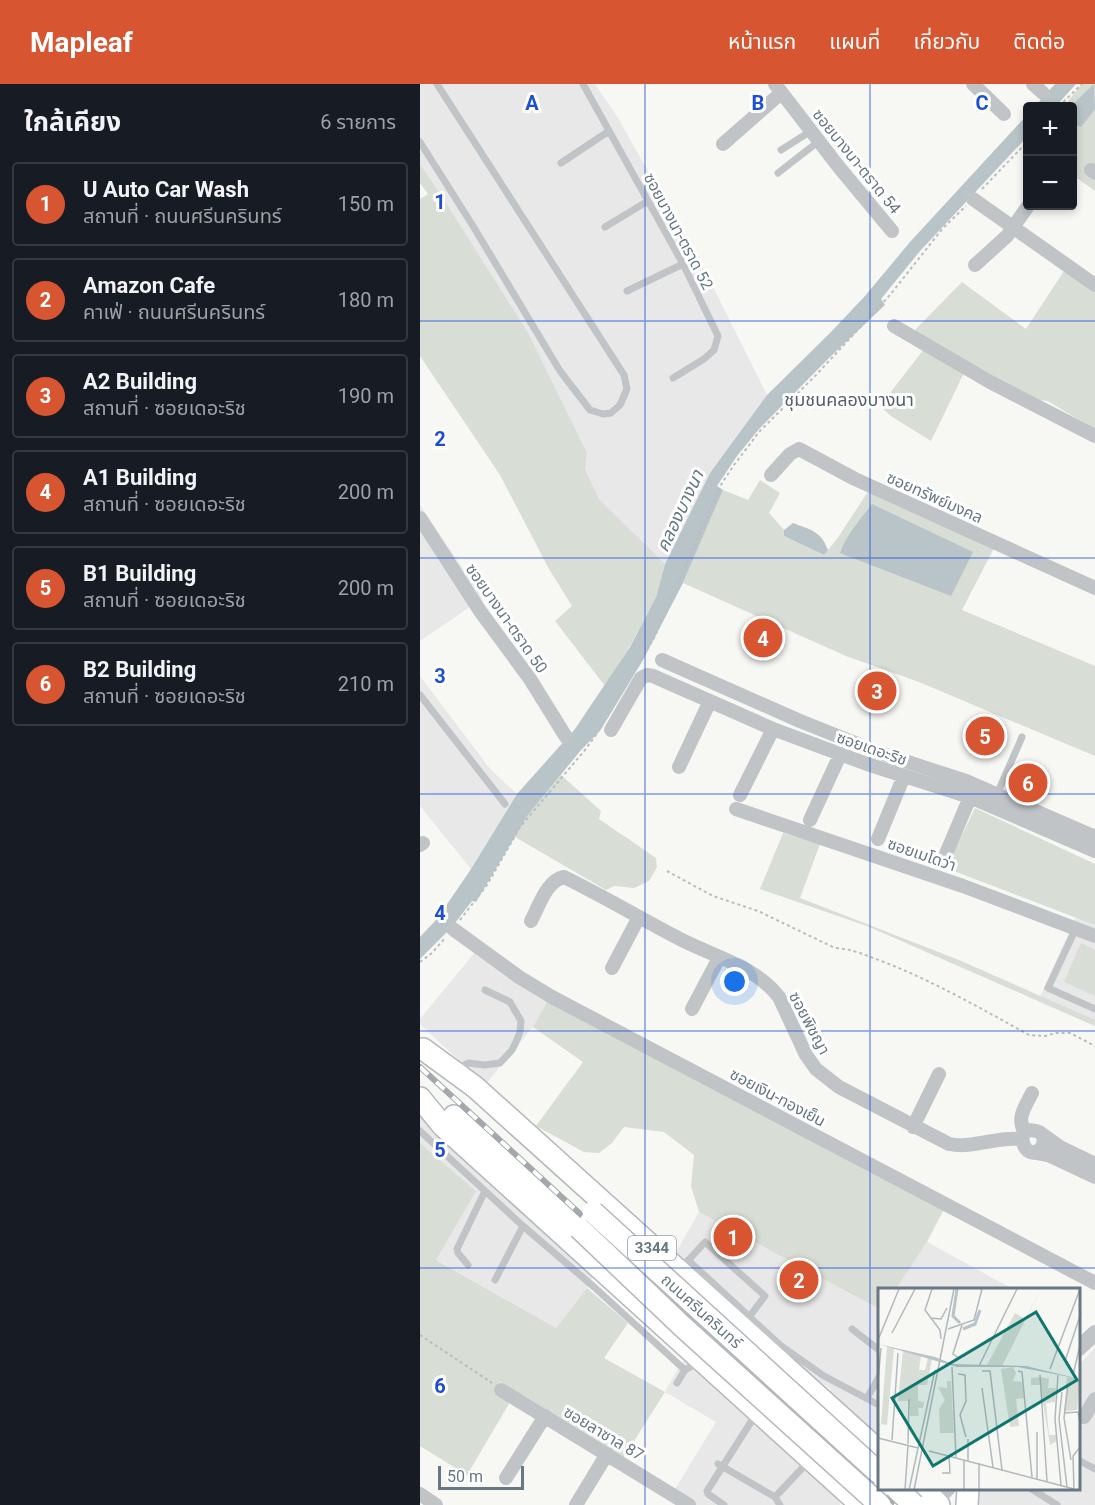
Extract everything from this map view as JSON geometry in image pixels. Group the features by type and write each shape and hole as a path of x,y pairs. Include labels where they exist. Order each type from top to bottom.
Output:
{"main road":[{"name":"ถนนศรีนครินทร์","path":"421,1048 475,1087 683,1265 745,1321 878,1450"},
{"name":"ถนนศรีนครินทร์","path":"421,1048 461,1091 878,1472"},
{"name":"ถนนศรีนครินทร์","path":"420,1088 579,1228 682,1326 880,1505"},
{"path":"420,1098 443,1125 693,1365 736,1388 751,1387 764,1379 769,1366 767,1344"},
{"path":"729,1385 861,1505"},
{"path":"826,1473 842,1493 847,1505"},
{"path":"904,1490 930,1496"},
{"path":"967,1505 968,1490"}],"street":[{"path":"973,84 1004,114"},
{"path":"723,144 778,88"},
{"name":"ซอยบางนา-ตราด 54","path":"778,88 892,231"},
{"path":"973,199 1095,285"},
{"path":"975,265 1007,236 1025,210"},
{"path":"894,326 990,382 1095,436"},
{"name":"ซอยทรัพย์มงคล","path":"771,475 790,454 799,449 855,479 1095,588"},
{"name":"ซอยบางนา-ตราด 50","path":"420,518 566,737"},
{"path":"662,660 800,721 870,749 966,781 1095,837"},
{"path":"606,728 639,674"},
{"name":"ซอยเดอะริช","path":"639,674 653,676 772,729 840,755 970,797 1095,851"},
{"path":"678,767 710,701"},
{"name":"ซอยเมโดว่า","path":"772,729 738,802 1095,936"},
{"path":"810,820 840,755"},
{"path":"878,839 904,776"},
{"path":"943,861 970,797"},
{"name":"ซอยพิชญา","path":"531,921 551,883 564,877 761,979 779,997 806,1055 816,1069 840,1087 913,1127 949,1144 960,1146 1024,1136 1036,1130 1060,1147 1095,1164"},
{"path":"612,968 639,917"},
{"name":"ซอยเงิน-ทองเย็น","path":"453,929 519,976 562,1002 1095,1283"},
{"path":"692,1009 719,957"},
{"path":"913,1127 939,1074"},
{"path":"1032,1093 1022,1115 1021,1125 1024,1136 1022,1143 1025,1149 1048,1155 1095,1177"},
{"path":"1032,1152 1044,1145 1042,1134"},
{"name":"ซอยลาซาล 87","path":"501,1390 607,1454 668,1500 689,1505"},
{"path":"1084,1417 1095,1400"},
{"path":"506,1478 545,1416"},
{"path":"576,1505 607,1454"},
{"path":"420,1494 436,1505"},
{"path":"908,1505 930,1496"}],"lane":[{"path":"420,142 560,370 590,410 603,414 611,413 620,405 627,389 624,375 437,84"},
{"name":"ซอยบางนา-ตราด 52","path":"583,84 683,264 718,336 714,350 673,378"},
{"path":"561,163 609,131"},
{"path":"781,150 815,136"},
{"path":"778,173 815,136"},
{"path":"605,227 648,201"},
{"path":"627,291 683,264"},
{"path":"420,695 505,804"},
{"path":"997,794 1022,736"},
{"path":"1076,928 1048,988 1095,1009"},
{"path":"453,1071 468,1063 485,1065 500,1063 512,1050 520,1032 521,1021 510,1002 485,990"},
{"path":"420,1131 523,1226 594,1287 693,1365 677,1383"},
{"path":"468,1266 458,1254 457,1249 486,1191"},
{"path":"495,1280 523,1226"},
{"path":"683,1265 705,1242 765,1296 745,1321"},
{"path":"852,1329 878,1349"},
{"path":"767,1344 780,1345 824,1376 878,1404"},
{"path":"867,1398 878,1379"},
{"path":"724,1505 707,1491 720,1466 758,1411"},
{"path":"775,1497 810,1459"},
{"path":"1080,1461 1095,1469"},
{"path":"720,1466 775,1497 780,1505"},
{"path":"1033,1490 1057,1505"}],"path":[{"path":"1063,102 1082,84"},
{"path":"639,674 722,483 734,465 759,432 816,375 890,295 943,228 1023,146"},
{"path":"420,962 432,953 453,929 487,885 520,827 606,728"},
{"path":"667,871 713,896 758,911 835,948 849,949 943,988 1029,1035 1070,1033 1095,1046"},
{"path":"420,1335 501,1390"}],"shaded area":[{"path":"420,84 595,84 618,118 709,279 767,395 710,473 665,564 599,499 585,469 587,453 439,192 420,164"},
{"path":"1055,84 1076,84 1060,102 1039,102"},
{"path":"1082,84 1095,84 1095,191 1077,178 1077,102 1067,102"},
{"path":"1094,84 1095,109 1081,127 1077,126 1077,102 1075,102"},
{"path":"1023,119 1023,141 920,251 881,299 885,305 759,429 737,456 717,486 723,490 683,583 643,660 600,731 581,750 528,815 476,902 472,901 452,927 420,959 420,937 437,919 471,869 517,794 575,729 630,647 656,597 665,564 710,473 767,395 865,296 910,242"},
{"path":"420,164 528,333 587,453 585,469 599,499 665,564 656,597 630,646 605,686 555,621 572,606 549,569 500,475 420,356 420,199 428,194 420,183"},
{"path":"1064,271 1095,293 1095,430 1048,401 1033,399 914,331 962,282 1026,329"},
{"path":"924,349 964,373 931,441 891,416 880,406"},
{"path":"760,480 780,493 769,513 784,530 784,536 824,555 869,490 994,548 962,610 1095,666 1095,756 919,682 846,656 683,583 723,490 748,500"},
{"path":"872,504 973,552 951,596 840,553 850,534"},
{"path":"420,505 483,598 420,641"},
{"path":"793,523 819,535 828,550 824,555 784,536 784,530"},
{"path":"420,676 491,770 517,794 471,869 420,806"},
{"path":"561,775 601,811 599,819 656,858 657,867 649,881 634,888 614,886 606,890 515,837 528,815"},
{"path":"975,808 1095,864 1095,925 946,868"},
{"path":"783,833 820,844 800,898 959,960 1095,1020 1095,1026 867,926 760,889"},
{"path":"1076,917 1095,925 1095,1026 1038,1001"},
{"path":"1081,943 1095,950 1095,996 1064,982"},
{"path":"476,951 548,1000 533,1027 485,1085 420,1024 420,1019"},
{"path":"548,1000 944,1209 927,1242 897,1288 878,1288 878,1308 699,1212 691,1186 694,1155 664,1132 624,1127 612,1143 599,1153 584,1152 536,1126 583,1062 533,1027"},
{"path":"420,1108 595,1273 587,1288 556,1328 435,1259 476,1191 420,1143"},
{"path":"420,1143 476,1191 436,1260 556,1328 587,1288 628,1323 604,1358 665,1392 624,1457 500,1382 494,1392 510,1402 467,1475 420,1446"},
{"path":"699,1212 878,1308 878,1445 830,1403 831,1389 775,1353 674,1256"},
{"path":"927,1242 1011,1288 897,1288"},
{"path":"1095,1348 1095,1505 974,1505 975,1490 1080,1490 1080,1364"},
{"path":"686,1358 838,1496 840,1505 690,1505 674,1491 716,1422 665,1392"}],"railway":[{"path":"420,1067 878,1487"},
{"path":"881,1490 897,1505"}],"place":[{"name":"A1 Building","path":"763,638"},
{"name":"A2 Building","path":"877,691"},
{"name":"B1 Building","path":"985,736"},
{"name":"B2 Building","path":"1028,783"},
{"name":"U Auto Car Wash","path":"733,1237"},
{"name":"Amazon Cafe","path":"799,1280"}],"district":[{"name":"ชุมชนคลองบางนา","path":"849,400"}],"water label":[{"name":"คลองบางนา","path":"680,511"}]}
